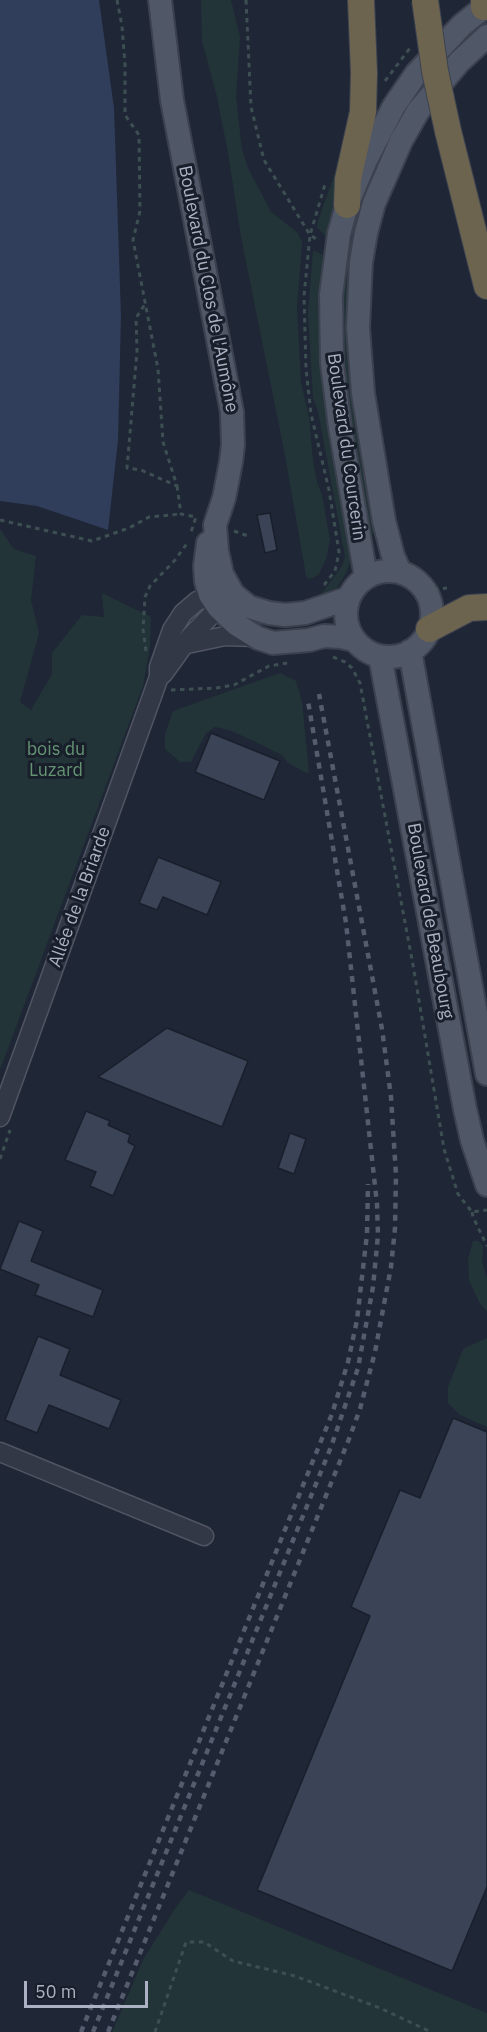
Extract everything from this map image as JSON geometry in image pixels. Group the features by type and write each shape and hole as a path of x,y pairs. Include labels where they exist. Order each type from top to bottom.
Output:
{"highway":[{"path":"347,205 348,179 363,112 361,0"},
{"path":"425,0 435,71 448,132 487,286"},
{"path":"429,629 469,608 487,607"}],"main road":[{"name":"Boulevard du Clos de l'Aumône","path":"160,0 172,100 232,412 233,445 224,498 203,518 207,547 206,581 220,599"},
{"name":"Boulevard du Courcerin","path":"366,578 340,427 332,363 331,295 336,253 347,205 383,124 416,74 446,41 485,4"},
{"name":"Boulevard du Courcerin","path":"400,572 384,522 363,393 358,328 361,262 374,202 418,111 459,62 487,36"},
{"path":"388,571 400,572 436,590 430,603 432,616 429,629 418,645 410,651 390,657 380,656 354,640 348,627 346,613 349,598 353,590 366,578 388,571"},
{"path":"220,599 269,613 285,615 319,610 349,598"},
{"path":"220,599 237,625 258,638 273,643 324,636 354,640"},
{"name":"Boulevard de Beaubourg","path":"410,651 487,1074"},
{"name":"Boulevard de Beaubourg","path":"380,656 465,1109 472,1140 487,1185"}],"street":[{"name":"Allée de la Briarde","path":"158,681 220,599"},
{"name":"Allée de la Briarde","path":"0,1117 158,681 159,667 178,620 189,606 220,599"},
{"path":"187,644 225,636 258,638"},
{"path":"0,1452 204,1536"}],"path":[{"path":"117,0 125,65 125,115 139,135 140,211 133,240 158,369 163,442 177,486 181,514"},
{"path":"246,0 251,107 264,160 310,235 336,253"},
{"path":"145,304 136,318 137,351 127,468 141,470 177,486"},
{"path":"0,520 92,541 129,528 149,517 181,514 203,518 187,544 150,586 145,597 143,609 145,658"},
{"path":"326,656 345,662 352,668 360,683 403,906 444,1149 458,1194 472,1212 487,1246"},
{"path":"158,681 172,691 216,688 234,685 269,666 294,662"},
{"path":"472,1212 487,1210"},
{"path":"155,2032 186,1942 204,1942 233,1961 295,1976 380,2008 431,2032"}],"green space":[{"path":"201,0 231,0 240,37 236,97 242,150 248,168 271,212 297,232 302,242 297,308 301,382 309,417 313,461 330,540 326,559 319,574 309,579 306,576 285,455 241,237 217,97 202,41"},
{"path":"406,96 415,101 359,226 377,533 367,534 346,410 339,336 347,232"},
{"path":"354,131 328,239 317,227 318,221 347,139"},
{"path":"313,250 325,256 352,557 335,591 322,599 320,596 342,566 345,556 318,411 313,398 308,313"},
{"name":"bois du Luzard","path":"0,529 14,549 36,556 31,600 39,633 20,702 31,710 52,674 52,653 82,615 104,617 102,593 151,617 150,647 143,686 0,1070"},
{"path":"280,673 296,681 302,701 309,773 287,762 282,755 256,742 229,730 215,727 206,733 191,762 180,762 165,749 165,734 173,711"},
{"path":"473,1241 478,1241 483,1246 482,1262 487,1278 487,1312 479,1302 469,1280 468,1259"},
{"path":"487,1338 487,1427 460,1415 448,1403 448,1387 463,1349"},
{"path":"189,1890 487,2013 487,2032 112,2032 144,1958"}],"water":[{"path":"0,0 99,0 114,108 121,316 118,440 108,530 37,506 0,501"}],"building":[{"path":"270,513 277,550 265,553 257,515"},
{"path":"211,733 280,761 264,800 195,772"},
{"path":"158,857 221,882 207,915 163,897 157,910 139,903"},
{"path":"167,1028 248,1061 222,1127 98,1077"},
{"path":"86,1111 110,1121 108,1125 130,1135 128,1142 135,1146 113,1196 90,1186 96,1172 65,1160"},
{"path":"290,1133 306,1139 294,1174 278,1168"},
{"path":"19,1221 43,1231 31,1261 103,1290 93,1317 35,1295 39,1285 0,1269"},
{"path":"38,1336 70,1349 60,1375 121,1400 109,1429 49,1405 37,1433 5,1420"},
{"path":"453,1418 487,1432 487,1887 452,1971 257,1890 370,1616 351,1607 400,1490 420,1498"}],"railway":[{"path":"108,2032 349,1439 360,1409 375,1352 391,1267 395,1228 396,1175 391,1097 382,1029 319,694"},
{"path":"93,2032 331,1447 358,1368 373,1287 378,1235 377,1204 346,923 308,701"},
{"path":"81,2032 332,1414 348,1362 357,1320 367,1234 368,1184"}]}
